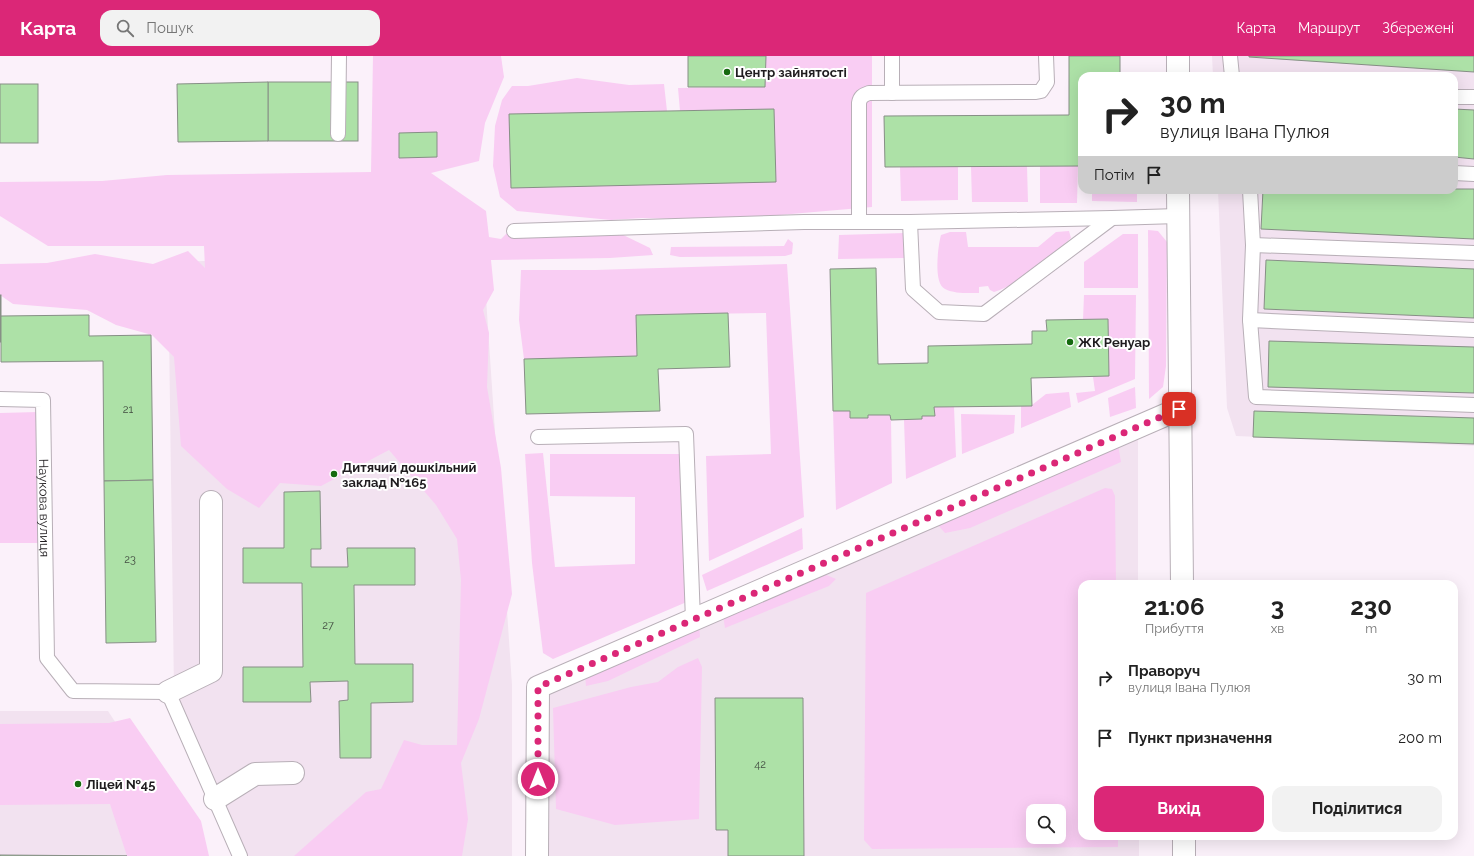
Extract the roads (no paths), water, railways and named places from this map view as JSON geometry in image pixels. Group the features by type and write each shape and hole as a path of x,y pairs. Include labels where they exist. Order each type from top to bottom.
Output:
{"street":[{"path":"1178,56 1178,72"},
{"path":"1178,194 1182,580"},
{"path":"537,856 538,687 1179,409"},
{"path":"168,692 211,671 211,502"},
{"path":"215,799 256,774 293,773"},
{"path":"1184,840 1184,856"}],"lane":[{"path":"338,134 339,56"},
{"path":"892,56 892,93"},
{"path":"859,222 860,98 869,93 1041,91 1047,82 1046,56"},
{"path":"1230,56 1232,72"},
{"path":"1458,97 1474,97"},
{"path":"1458,173 1474,174"},
{"path":"1250,194 1253,245 1250,320 1256,397 1474,405"},
{"path":"514,231 796,222 910,222 1178,216"},
{"path":"910,222 913,289 939,312 984,314 1112,218"},
{"path":"1253,245 1474,253"},
{"path":"1250,320 1474,330"},
{"name":"Наукова вулиця","path":"0,399 44,400 47,658 73,691 168,692"},
{"path":"538,437 686,434 693,620"},
{"path":"168,692 240,856"}],"place":[{"name":"Центр зайнятості","path":"727,72"},
{"name":"ЖК Ренуар","path":"1070,342"},
{"name":"Дитячий дошкільний заклад №165","path":"334,474"},
{"name":"Ліцей №45","path":"78,784"}]}
